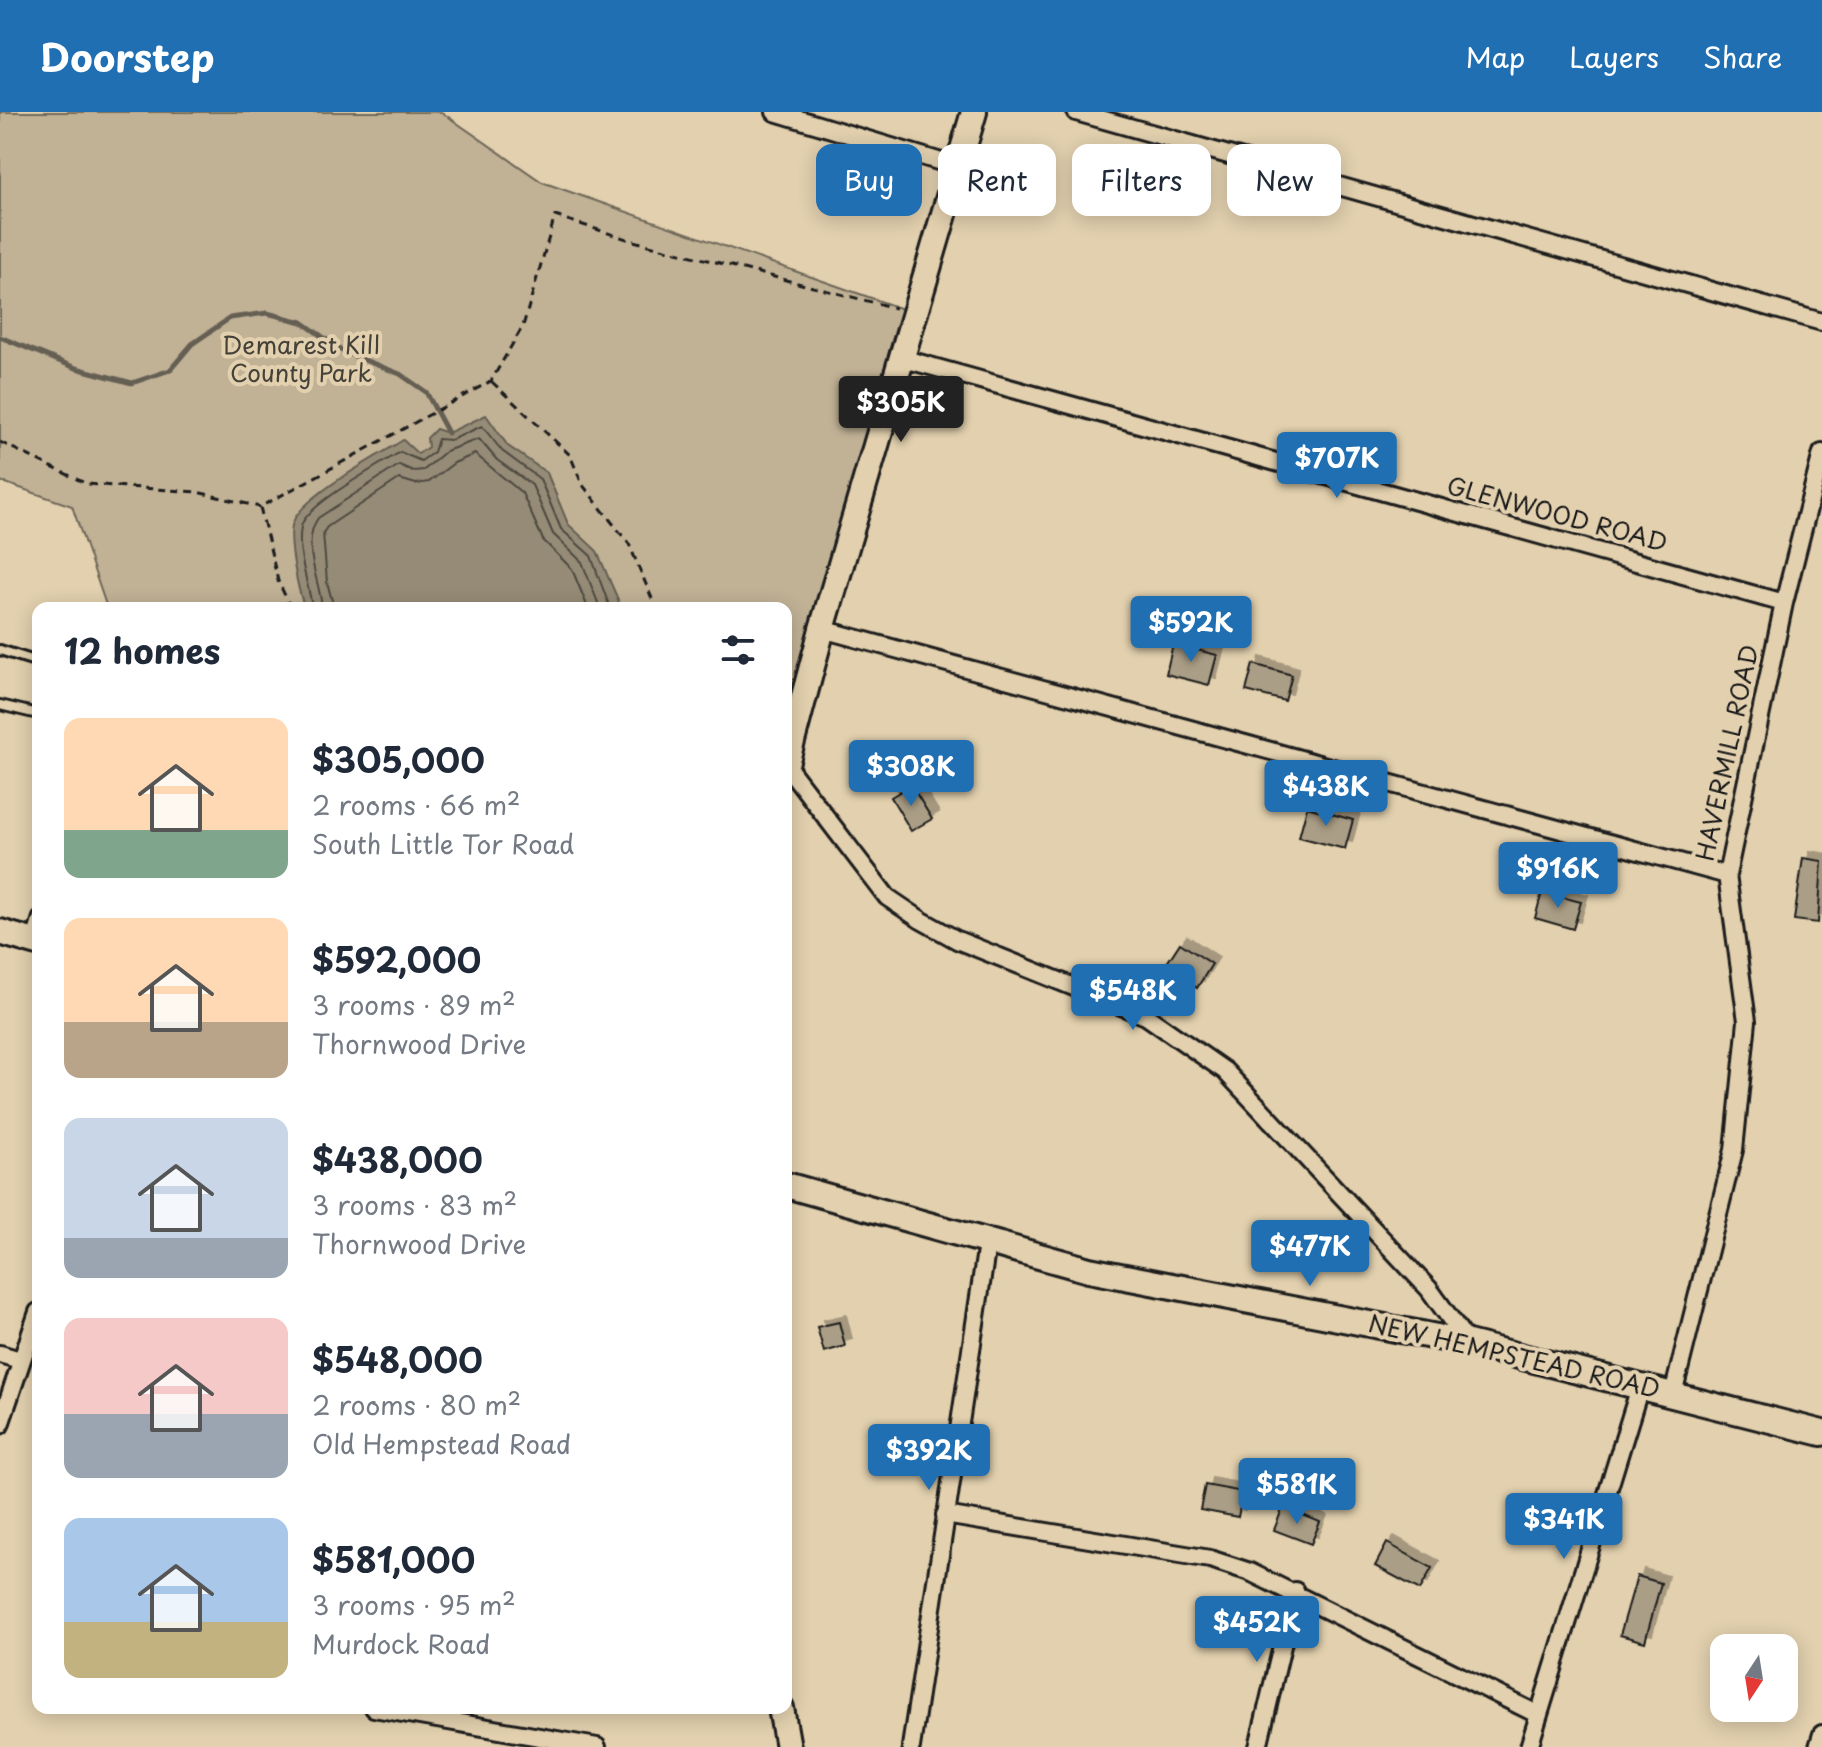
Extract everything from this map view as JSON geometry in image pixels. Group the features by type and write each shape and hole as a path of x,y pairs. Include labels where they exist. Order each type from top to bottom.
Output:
{"street":[{"path":"775,112 938,161"},
{"path":"965,144 974,112"},
{"path":"1076,112 1822,322"},
{"path":"792,742 943,216"},
{"name":"GLENWOOD ROAD","path":"901,358 1784,603"},
{"name":"HAVERMILL ROAD","path":"1673,1394 1734,1150 1737,1122 1747,1021 1727,875 1784,603 1822,453"},
{"path":"822,629 1727,875"},
{"path":"792,772 887,897 957,940 1146,1016 1225,1071 1429,1289 1468,1343"},
{"path":"0,932 32,941"},
{"name":"NEW HEMPSTEAD ROAD","path":"792,1187 987,1244 1089,1270 1468,1343 1822,1433"},
{"path":"911,1747 987,1244"},
{"path":"0,1425 32,1328"},
{"path":"0,1354 20,1360"},
{"path":"1529,1747 1640,1387"},
{"path":"945,1515 1210,1559 1295,1591 1537,1714"},
{"path":"1258,1747 1295,1591"},
{"path":"408,1714 597,1747"},
{"path":"782,1714 788,1747"},
{"path":"1818,1747 1822,1734"}],"lane":[{"path":"0,650 32,660"},
{"path":"0,705 32,713"}],"path":[{"path":"0,442 87,484 197,492 260,507 491,381 523,326 555,216 630,240 896,308"},
{"path":"491,381 570,455 582,484 629,544 653,602"},
{"path":"260,507 278,581 288,602"}],"green space":[{"name":"Demarest Kill County Park","path":"0,112 441,112 542,182 911,312 792,732 792,602 105,602 72,506 0,481"}],"water":[{"path":"486,415 508,446 547,473 568,524 597,551 619,602 303,602 291,540 293,522 300,511 326,489 403,440 418,454 428,447 427,438 436,429 448,433"}],"building":[{"path":"1173,644 1217,655 1209,685 1166,674"},
{"path":"1253,664 1292,675 1285,701 1246,691"},
{"path":"911,785 932,819 911,831 891,797"},
{"path":"1307,807 1353,820 1345,849 1299,837"},
{"path":"1803,858 1822,861 1818,923 1794,920"},
{"path":"1542,892 1581,902 1573,929 1535,918"},
{"path":"1180,943 1212,964 1197,988 1165,966"},
{"path":"839,1322 845,1346 824,1352 817,1327"},
{"path":"1205,1485 1243,1492 1238,1517 1200,1510"},
{"path":"1283,1507 1320,1522 1311,1544 1274,1530"},
{"path":"1387,1543 1432,1568 1420,1590 1375,1566"},
{"path":"1637,1576 1661,1583 1645,1642 1620,1635"}],"waterway":[{"path":"0,337 76,368 132,383 170,370 192,344 230,318 267,313 302,322 344,352 400,374 426,392 448,433"}]}
